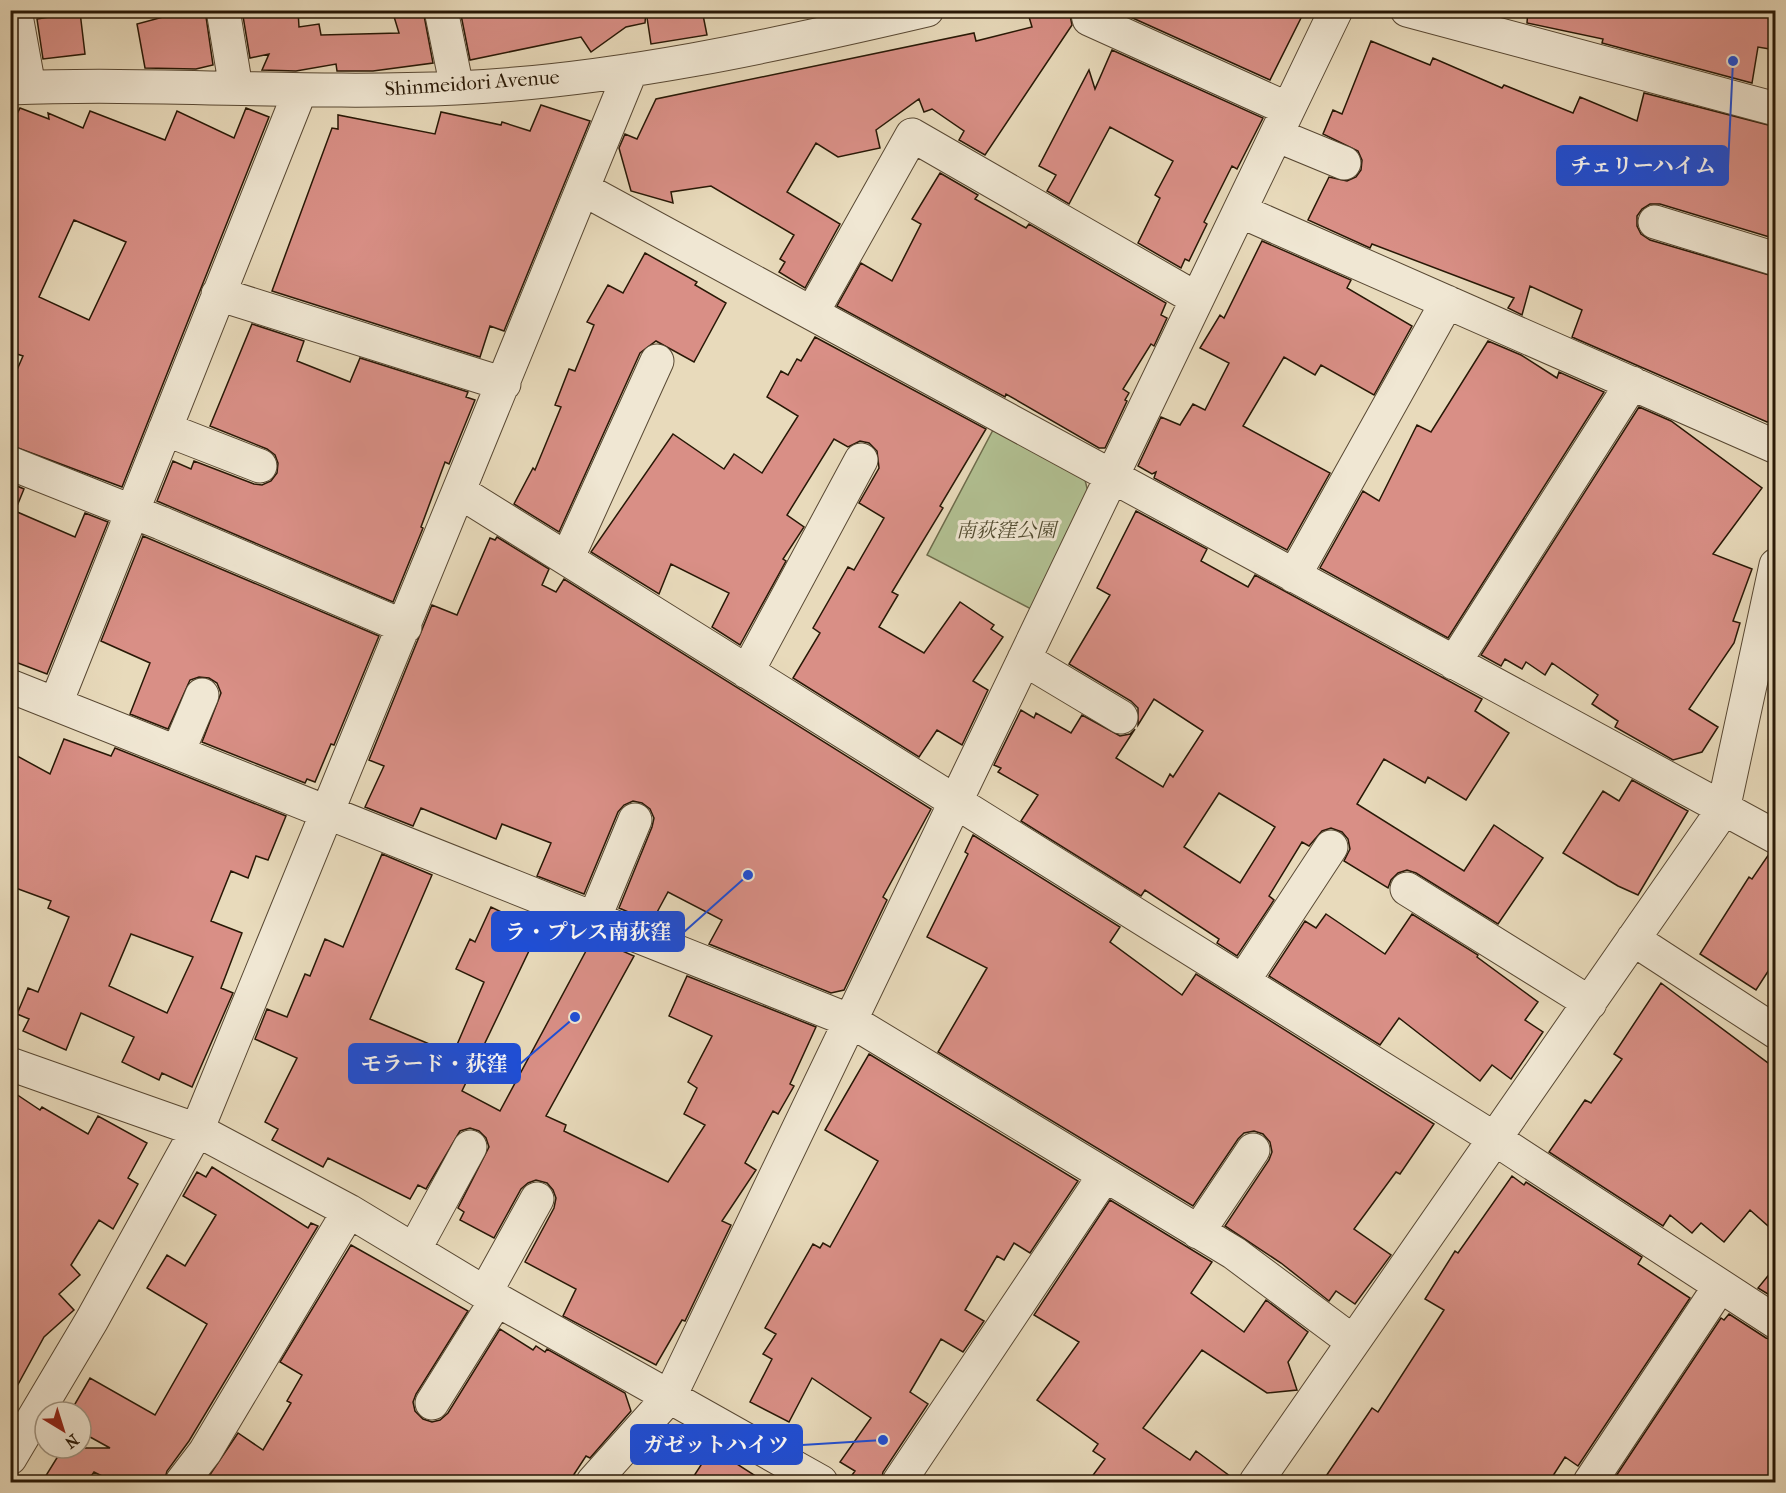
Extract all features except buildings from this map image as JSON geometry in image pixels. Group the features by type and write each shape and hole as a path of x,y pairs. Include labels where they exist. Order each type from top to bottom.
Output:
{"street":[{"path":"15,10 20,88"},
{"path":"223,10 236,88"},
{"path":"441,10 457,88"},
{"name":"Shinmeidori Avenue","path":"20,88 236,88 300,91 457,88 631,70 927,10"},
{"path":"1087,10 1089,19 1282,122 1344,163"},
{"path":"593,1482 670,1396 1336,10"},
{"path":"1407,10 1776,110"},
{"path":"10,1458 92,1320 197,1130 329,813 631,70"},
{"path":"56,703 300,91"},
{"path":"812,313 912,135 1197,300"},
{"path":"583,189 1776,837"},
{"path":"1240,211 1776,447"},
{"path":"1655,222 1776,259"},
{"path":"218,294 504,384"},
{"path":"1294,576 1448,302"},
{"path":"567,559 657,361"},
{"path":"1454,663 1632,383"},
{"path":"165,429 260,466"},
{"path":"747,672 861,460"},
{"path":"10,463 161,523 405,627"},
{"path":"460,492 1495,1139 1776,1322"},
{"path":"1256,1482 1723,810 1776,565"},
{"path":"1019,669 1074,711"},
{"path":"1019,669 1121,717"},
{"path":"10,686 851,1021 1234,1253 1352,1341"},
{"path":"178,752 202,694"},
{"path":"594,919 635,820"},
{"path":"1243,981 1331,847"},
{"path":"1407,889 1590,1003"},
{"path":"1633,939 1776,1032"},
{"path":"10,1064 197,1130 349,1211 491,1296 822,1482"},
{"path":"414,1250 471,1147"},
{"path":"1198,1232 1253,1150"},
{"path":"899,1482 1104,1176"},
{"path":"432,1403 491,1296 537,1199"},
{"path":"182,1482 205,1452 349,1211"},
{"path":"1590,1482 1720,1286"}],"green space":[{"name":"南荻窪公園","path":"993,430 1085,480 1089,496 1031,609 927,555"}],"place":[{"name":"チェリーハイム","path":"1733,61"},
{"name":"ラ・プレス南荻窪","path":"748,875"},
{"name":"モラード・荻窪","path":"575,1017"},
{"name":"ガゼットハイツ","path":"883,1440"}]}
